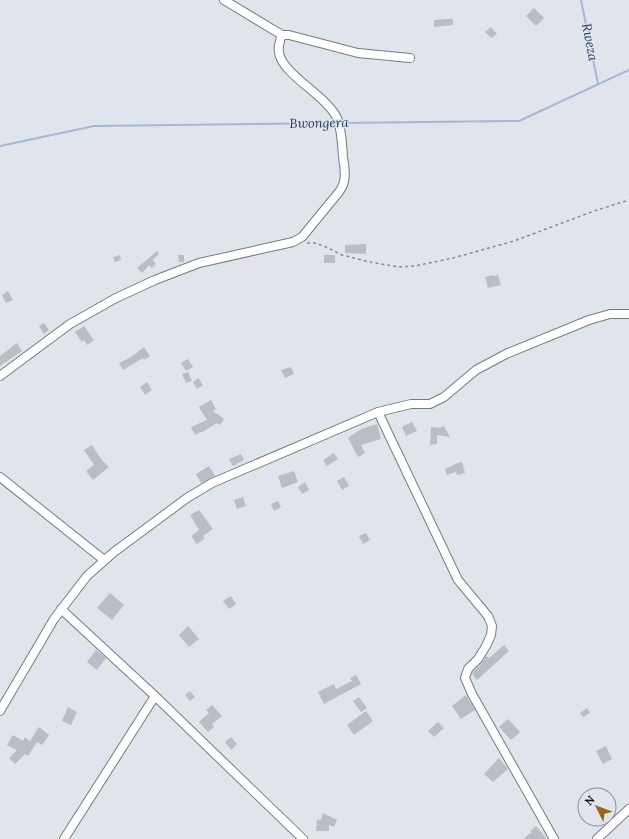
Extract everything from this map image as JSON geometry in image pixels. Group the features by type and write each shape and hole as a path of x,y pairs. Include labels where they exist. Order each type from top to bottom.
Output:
{"street":[{"path":"224,0 282,35 289,35 353,52 410,58"},
{"path":"0,376 70,324 116,298 155,280 199,263 293,242 302,236 313,225 343,187 345,180 340,132 337,119 330,108 322,98 299,80 281,58 279,52 282,35"},
{"path":"0,711 54,619 87,576 114,552 186,498 212,483 378,412 411,404 430,404 444,397 476,370 506,354 589,320 610,314 629,314"},
{"path":"378,412 458,580 488,616 492,626 491,635 478,659 468,670 465,678 472,694 554,839"},
{"path":"0,477 104,560"},
{"path":"61,609 155,696 303,839"},
{"path":"64,839 155,696"},
{"path":"597,839 629,809"}],"path":[{"path":"293,242 315,243 352,258 370,262 399,267 415,266 453,258 514,241 594,211 629,200"}],"building":[{"path":"534,8 544,18 536,26 526,16"},
{"path":"453,19 453,25 434,27 434,20"},
{"path":"491,27 497,34 491,38 485,32"},
{"path":"366,244 366,254 345,253 345,245"},
{"path":"157,251 159,254 153,260 156,264 152,268 149,265 142,273 137,268"},
{"path":"120,255 121,260 115,262 113,257"},
{"path":"178,255 184,255 184,262 179,262"},
{"path":"324,255 335,255 335,263 324,263"},
{"path":"498,275 501,285 488,288 485,277"},
{"path":"8,291 13,300 6,303 2,295"},
{"path":"44,323 49,330 44,334 39,326"},
{"path":"84,326 94,340 87,345 84,340 82,342 75,332"},
{"path":"17,343 22,351 0,366 0,356"},
{"path":"144,347 150,356 144,360 143,358 123,370 119,363 131,357"},
{"path":"188,359 193,367 186,371 181,363"},
{"path":"291,367 294,374 285,378 281,370"},
{"path":"188,372 192,381 186,383 182,374"},
{"path":"198,378 203,385 197,389 193,382"},
{"path":"147,382 152,390 145,395 140,387"},
{"path":"211,400 216,409 213,411 224,419 220,425 217,423 195,435 191,427 207,420 199,407"},
{"path":"412,422 417,431 406,436 402,427"},
{"path":"377,424 381,439 361,445 365,453 358,457 348,438 361,429"},
{"path":"444,426 450,437 437,435 437,444 430,445 431,427 440,428"},
{"path":"92,445 101,459 109,467 93,480 86,471 94,465 84,450"},
{"path":"334,453 338,459 327,466 323,460"},
{"path":"241,454 244,460 233,466 229,459"},
{"path":"462,462 465,473 457,475 456,472 447,475 445,469"},
{"path":"209,466 215,476 201,483 196,474"},
{"path":"294,471 298,482 282,488 278,476"},
{"path":"344,477 349,486 342,490 337,481"},
{"path":"305,482 309,490 302,494 298,487"},
{"path":"243,497 246,506 237,509 234,500"},
{"path":"278,501 281,507 274,511 271,504"},
{"path":"199,510 213,529 203,536 205,538 197,544 191,536 199,530 190,515"},
{"path":"366,533 370,540 363,544 359,536"},
{"path":"110,593 124,605 112,620 97,608"},
{"path":"231,596 236,604 229,609 223,601"},
{"path":"188,626 199,639 189,647 179,635"},
{"path":"504,645 509,651 477,680 472,674 473,672 486,656 489,658"},
{"path":"96,650 106,658 97,670 87,662"},
{"path":"356,675 361,684 324,704 318,692 334,684 336,689 352,681 350,678"},
{"path":"190,691 195,697 190,701 185,695"},
{"path":"466,695 475,710 461,719 452,706"},
{"path":"359,697 367,708 361,712 353,701"},
{"path":"212,705 222,716 212,724 214,727 208,732 199,722 209,713 206,710"},
{"path":"68,707 77,712 71,725 62,721"},
{"path":"587,708 590,713 583,717 580,713"},
{"path":"366,711 373,721 354,735 347,725"},
{"path":"508,719 520,732 511,740 499,727"},
{"path":"438,722 444,728 434,737 428,731"},
{"path":"39,727 49,735 42,745 37,742 28,756 25,754 15,764 9,758 17,750 7,745 13,735 23,741 25,737 30,741"},
{"path":"231,737 237,744 231,750 225,742"},
{"path":"606,746 612,759 603,764 596,751"},
{"path":"499,758 508,769 493,782 484,774"},
{"path":"323,813 337,820 334,827 329,825 329,831 316,831 317,820 321,820"},
{"path":"536,826 547,839 523,839 532,832 530,831"}],"waterway":[{"name":"Rweza","path":"581,0 598,84"},
{"name":"Bwongera","path":"341,123 519,121 629,70"},
{"name":"Bwongera","path":"0,146 94,126 337,123"}]}
